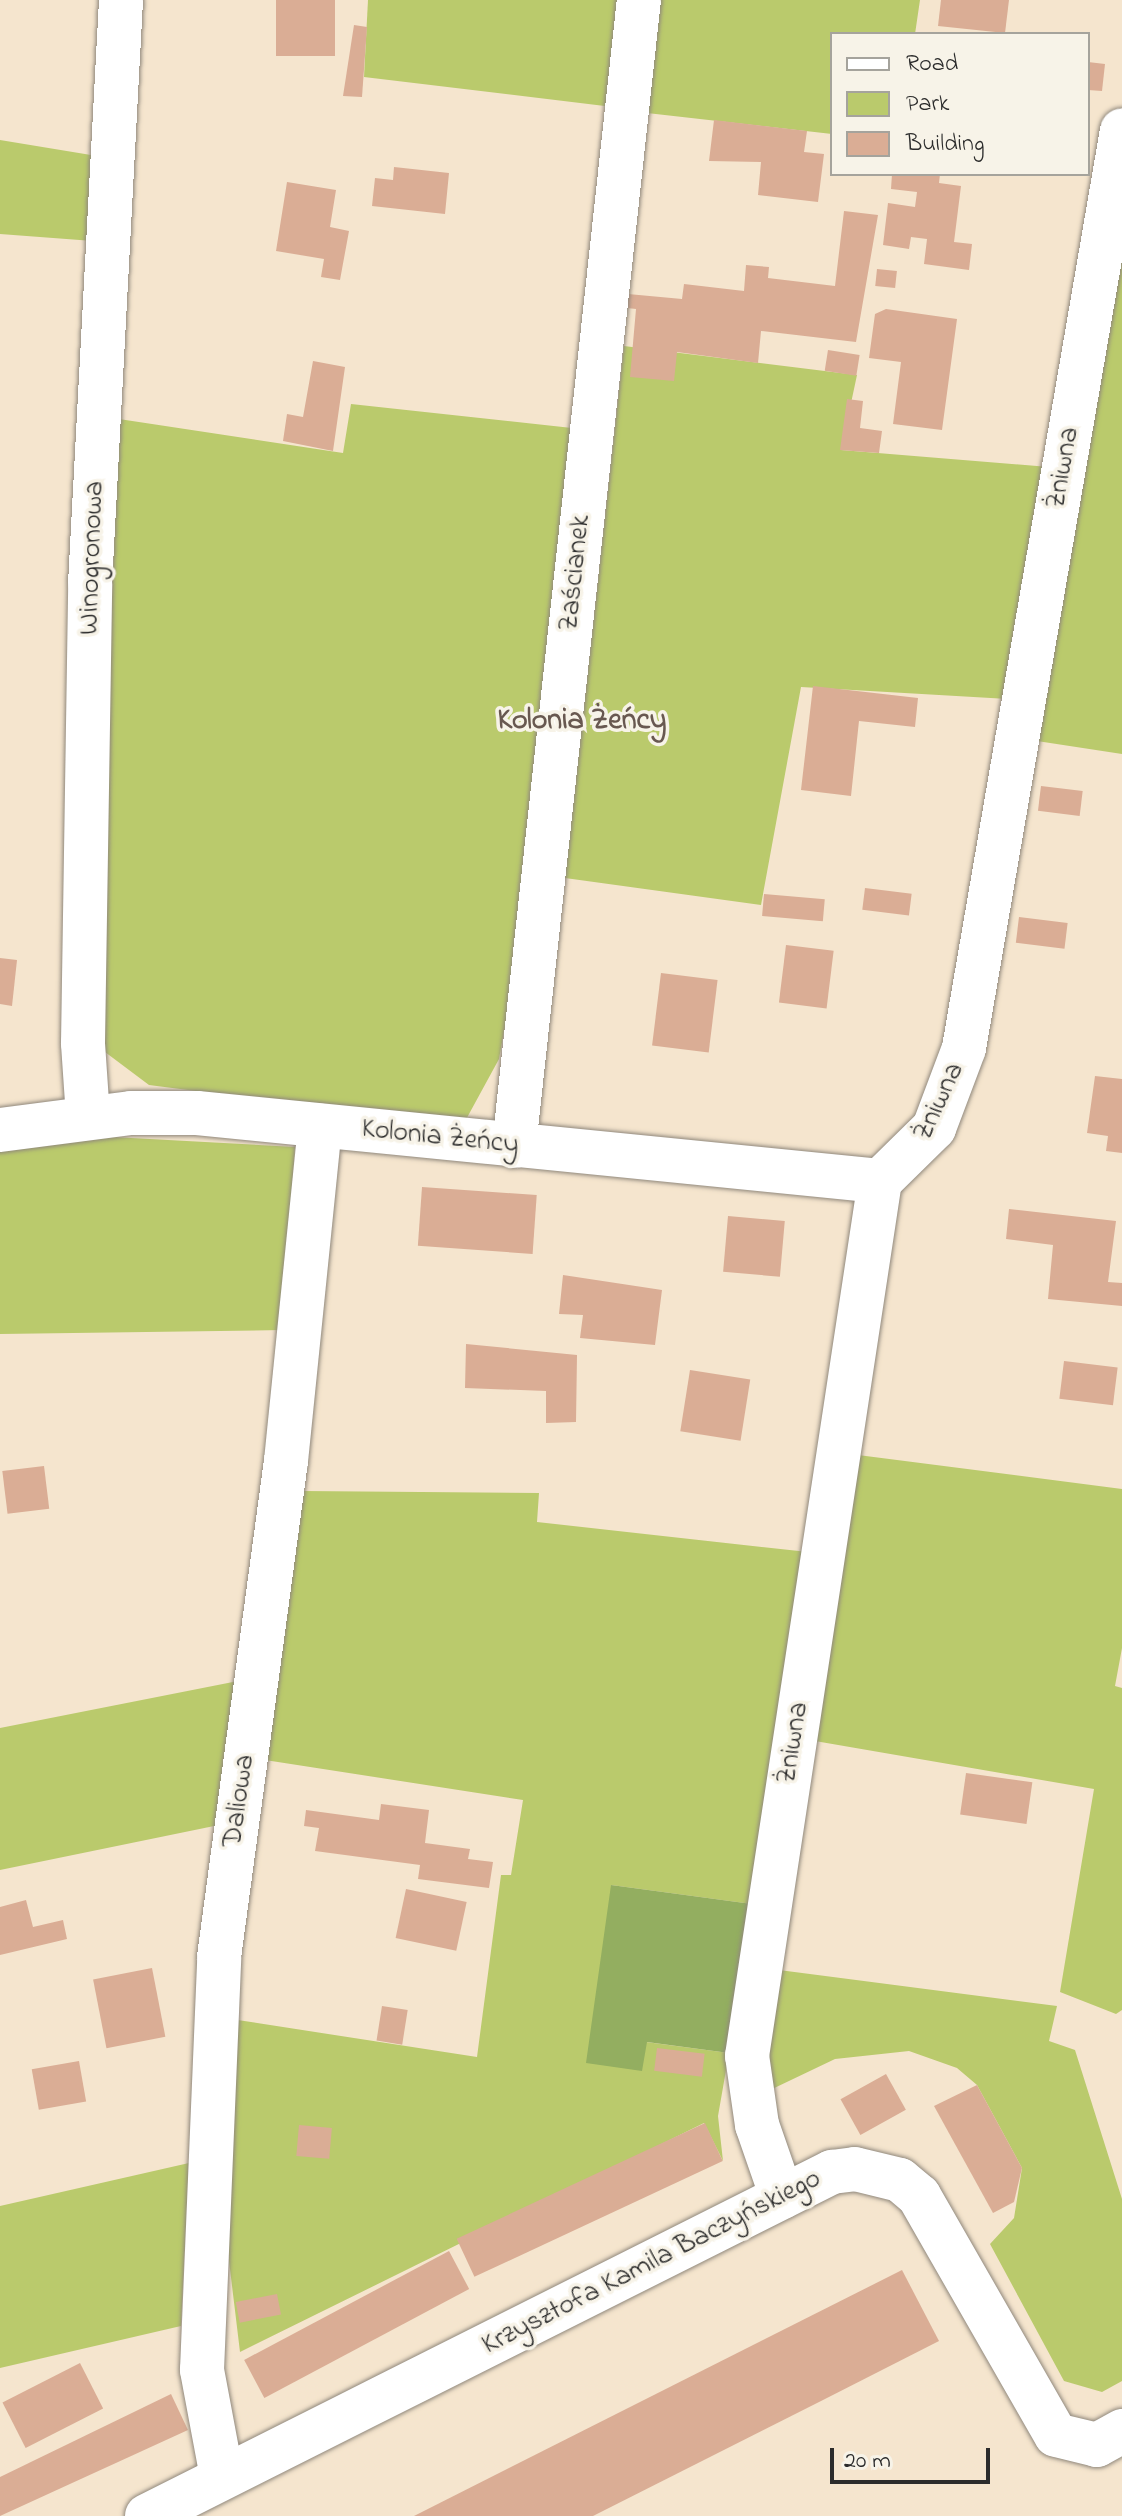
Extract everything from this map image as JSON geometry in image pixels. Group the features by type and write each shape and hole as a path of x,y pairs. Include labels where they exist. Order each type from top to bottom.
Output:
{"street":[{"name":"Winogronowa","path":"88,1117 83,1043 90,584 121,0"},
{"name":"Zaścianek","path":"514,1146 639,0"},
{"name":"Żniwna","path":"782,2197 757,2125 747,2056 880,1181 934,1128 964,1048 1122,130"},
{"name":"Kolonia Żeńcy","path":"0,1130 88,1117 197,1113 880,1181"},
{"name":"Daliowa","path":"222,2477 202,2370 219,1957 286,1461 320,1126"},
{"name":"Krzysztofa Kamila Baczyńskiego","path":"147,2516 832,2172 855,2169 900,2180 919,2196 1056,2435 1109,2438"}],"green space":[{"path":"368,0 622,0 613,107 364,77"},
{"path":"659,0 920,0 915,32 830,32 830,134 647,113"},
{"path":"0,140 97,156 93,241 0,234"},
{"path":"1122,241 1122,754 1037,741"},
{"path":"624,346 857,375 841,450 1049,467 1008,699 801,687 761,905 565,878"},
{"path":"351,404 581,429 524,921 499,1059 463,1125 149,1085 101,1049 95,1031 119,419 343,453"},
{"path":"94,1136 295,1147 283,1330 0,1334 0,1148"},
{"path":"858,1455 1122,1489 1122,1648 1115,1686 1122,1688 1122,2010 1116,2014 1060,1992 1094,1789 815,1741"},
{"path":"302,1491 539,1493 537,1522 808,1552 752,1904 611,1885 646,2042 729,2053 718,2116 723,2161 704,2123 240,2352 226,2236 231,2019 477,2057 501,1875 511,1875 523,1800 265,1760"},
{"path":"238,1681 219,1825 0,1870 0,1728"},
{"path":"611,1885 752,1904 729,2053 647,2042 642,2071 586,2063"},
{"path":"779,1970 1057,2006 1049,2041 1075,2050 1122,2199 1122,2381 1102,2392 1064,2381 990,2244 1014,2218 1022,2168 977,2085 957,2068 909,2051 835,2059 768,2091 763,2066"},
{"path":"189,2163 181,2326 0,2368 0,2206"}],"building":[{"path":"276,0 335,0 335,56 276,56"},
{"path":"941,0 1009,0 1005,32 938,26"},
{"path":"354,25 367,27 362,97 343,96"},
{"path":"1090,62 1105,64 1102,91 1090,90"},
{"path":"714,120 807,131 804,152 824,154 818,202 758,195 761,162 709,161"},
{"path":"394,167 449,173 445,214 372,206 375,178 393,180"},
{"path":"892,176 940,176 939,183 961,186 954,242 972,244 969,270 924,264 927,239 911,237 909,249 883,245 888,203 915,207 917,192 891,189"},
{"path":"287,182 336,190 330,227 349,231 340,280 321,277 324,259 276,251"},
{"path":"844,211 878,215 856,342 761,331 758,363 677,352 674,381 630,377 636,309 627,308 628,294 682,299 684,284 744,291 746,265 769,267 768,278 835,286"},
{"path":"877,269 897,271 895,288 875,286"},
{"path":"886,309 957,319 942,430 893,424 901,362 869,358 875,314"},
{"path":"828,350 860,355 856,376 825,371"},
{"path":"313,361 345,367 333,451 283,441 287,414 303,417"},
{"path":"847,399 863,401 860,428 882,431 879,453 840,450"},
{"path":"813,686 918,698 915,727 859,721 851,796 801,790"},
{"path":"1041,786 1083,791 1080,816 1038,811"},
{"path":"865,888 912,894 909,916 862,910"},
{"path":"764,894 825,899 823,921 762,916"},
{"path":"1019,917 1068,923 1064,949 1016,943"},
{"path":"786,945 834,951 827,1008 779,1003"},
{"path":"0,958 17,960 12,1006 0,1004"},
{"path":"661,973 718,980 709,1052 652,1045"},
{"path":"1095,1076 1122,1079 1122,1153 1106,1151 1108,1136 1087,1133"},
{"path":"422,1187 537,1195 533,1254 418,1246"},
{"path":"1009,1209 1116,1221 1108,1282 1122,1283 1122,1306 1048,1299 1053,1245 1006,1239"},
{"path":"728,1216 785,1221 780,1277 723,1272"},
{"path":"563,1275 662,1290 655,1345 580,1338 583,1315 559,1314"},
{"path":"466,1344 577,1355 576,1422 546,1423 546,1391 465,1388"},
{"path":"1064,1361 1118,1368 1113,1405 1059,1399"},
{"path":"690,1370 750,1380 741,1441 680,1431"},
{"path":"44,1466 49,1509 8,1514 2,1471"},
{"path":"966,1773 1032,1782 1027,1824 960,1815"},
{"path":"381,1804 429,1810 425,1843 470,1849 468,1859 493,1862 489,1888 418,1879 420,1865 315,1851 319,1828 304,1826 306,1810 379,1820"},
{"path":"406,1889 467,1902 456,1951 396,1938"},
{"path":"26,1900 33,1927 63,1920 67,1939 0,1955 0,1907"},
{"path":"152,1968 165,2037 106,2048 93,1979"},
{"path":"382,2006 408,2010 402,2045 377,2041"},
{"path":"657,2048 705,2054 702,2077 654,2071"},
{"path":"79,2061 86,2101 39,2110 32,2069"},
{"path":"886,2074 906,2110 860,2135 841,2099"},
{"path":"977,2085 1022,2168 1014,2202 993,2213 934,2106"},
{"path":"705,2123 723,2161 474,2277 457,2239"},
{"path":"299,2125 332,2128 329,2159 296,2156"},
{"path":"449,2251 469,2289 264,2398 244,2360"},
{"path":"902,2270 939,2341 593,2516 414,2516"},
{"path":"277,2294 281,2315 240,2323 236,2302"},
{"path":"80,2363 103,2408 26,2448 2,2402"},
{"path":"171,2394 188,2430 0,2516 0,2477"}],"district":[{"name":"Kolonia Żeńcy","path":"582,721"}]}
